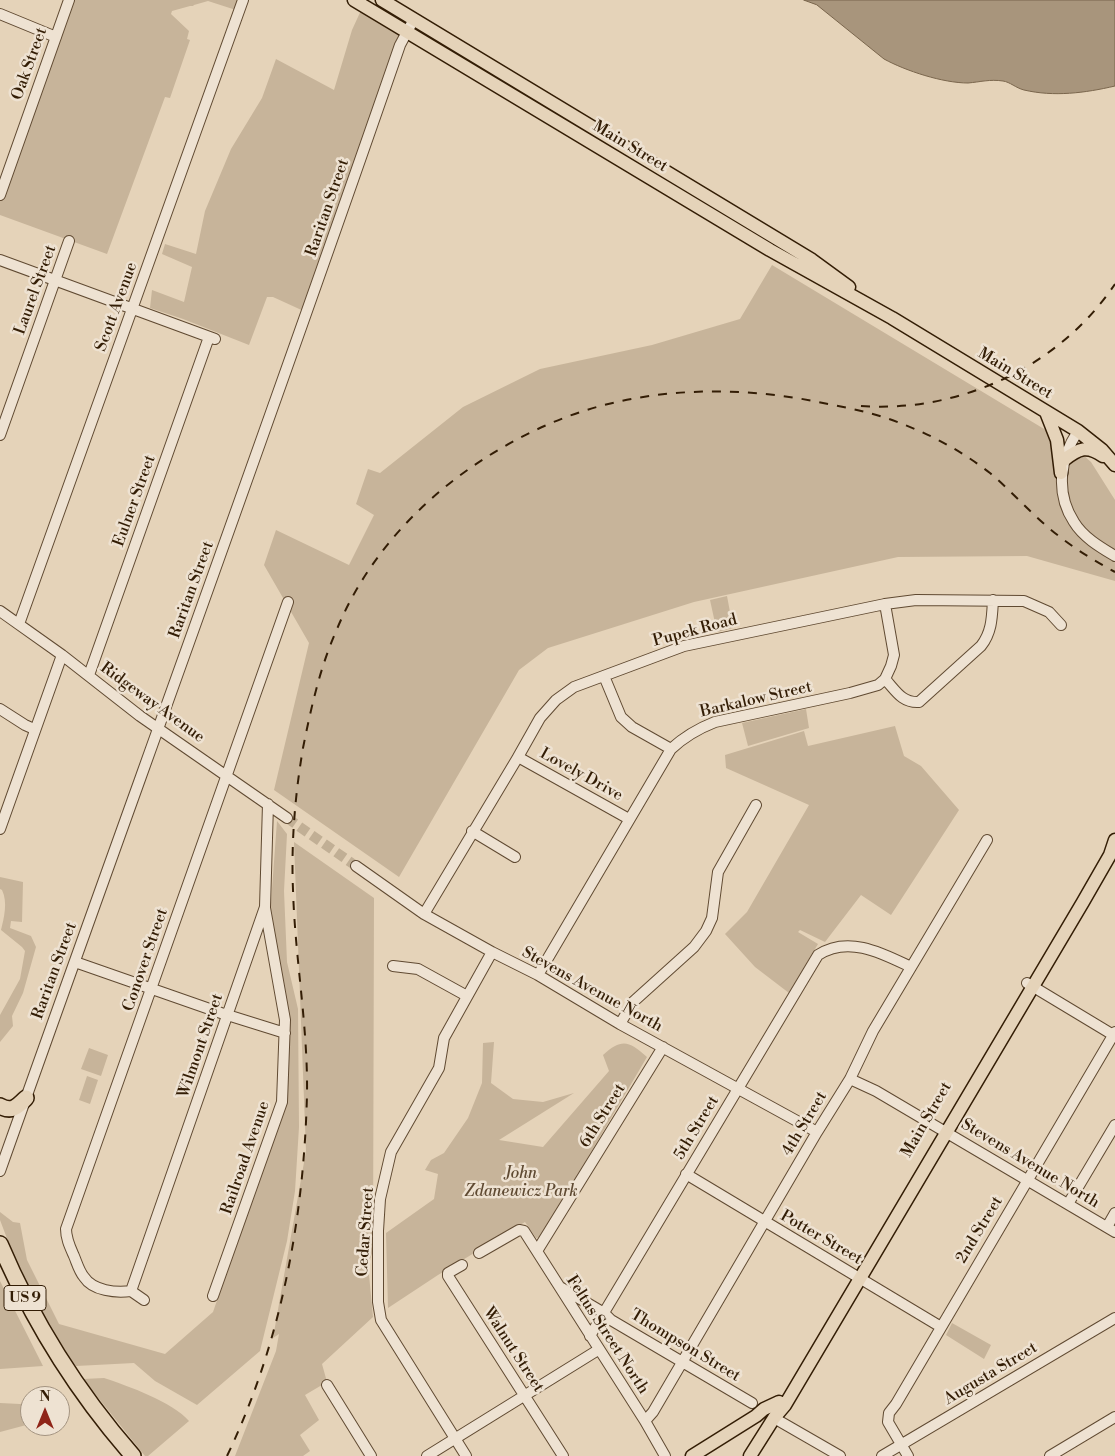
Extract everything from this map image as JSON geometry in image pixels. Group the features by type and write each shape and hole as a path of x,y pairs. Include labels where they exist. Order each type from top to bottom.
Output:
{"highway":[{"path":"0,1106 5,1109 13,1109 26,1098"},
{"name":"US 9","path":"0,1245 48,1349"},
{"name":"US 9","path":"0,1266 16,1302 75,1391 94,1424 121,1456"},
{"name":"US 9","path":"75,1391 133,1456"}],"main road":[{"name":"Main Street","path":"354,0 770,250 892,318 1078,431 1102,450 1114,464"},
{"name":"Main Street","path":"382,0 812,260 892,318"},
{"path":"1046,412 1057,440 1061,474"},
{"path":"1064,460 1079,449 1087,449 1097,452 1114,464"},
{"name":"Main Street","path":"750,1456 774,1418 785,1405 858,1276 1030,985 1104,852 1115,842"},
{"name":"Main Street","path":"774,1418 779,1402 858,1276"},
{"path":"692,1456 764,1409 779,1402"},
{"path":"756,1416 774,1418"}],"street":[{"name":"Oak Street","path":"0,195 69,0"},
{"name":"Scott Avenue","path":"19,624 243,0"},
{"path":"0,14 56,36"},
{"name":"Raritan Street","path":"0,1171 305,322 400,45 414,19"},
{"name":"Laurel Street","path":"0,434 3,418 69,240"},
{"path":"0,260 133,308"},
{"name":"Eulner Street","path":"89,675 213,338 133,308"},
{"path":"1078,431 1069,447 1061,474 1063,494 1067,508 1074,523 1094,542 1115,556"},
{"name":"Pupek Road","path":"424,914 540,718 556,700 574,687 684,646 885,604 916,600 1024,601 1049,612 1061,625"},
{"path":"885,604 894,655 885,679 904,700 910,703 920,702 981,646 988,637 993,600"},
{"name":"Conover Street","path":"131,1291 120,1293 90,1285 83,1277 66,1238 66,1229 288,602"},
{"name":"Ridgeway Avenue","path":"0,611 62,654 127,706 287,818"},
{"path":"0,829 62,654"},
{"path":"604,676 621,717 632,727 671,749"},
{"name":"Barkalow Street","path":"538,975 671,749 682,738 695,730 715,722 858,691 878,685 885,679"},
{"path":"0,709 34,729"},
{"name":"Lovely Drive","path":"518,757 629,819"},
{"name":"Wilmont Street","path":"131,1291 265,907 268,804"},
{"path":"620,1024 633,1002 694,947 706,931 712,918 718,872 756,805"},
{"path":"472,832 515,857"},
{"name":"4th Street","path":"645,1421 653,1412 681,1361 850,1079 874,1031 987,840"},
{"name":"Stevens Avenue North","path":"356,866 424,914 538,975 620,1024 817,1132"},
{"name":"Railroad Avenue","path":"213,1296 282,1102 284,1020 265,907"},
{"name":"5th Street","path":"590,1336 818,955 838,946 858,947 879,951 911,967"},
{"name":"Cedar Street","path":"466,1456 381,1320 378,1302 377,1262 380,1199 391,1152 439,1068 444,1038 492,952"},
{"path":"75,962 228,1016 284,1033"},
{"path":"393,966 418,969 467,996"},
{"path":"1030,985 1114,1034"},
{"name":"2nd Street","path":"908,1456 888,1422 889,1413 1114,1034"},
{"name":"6th Street","path":"537,1251 663,1047"},
{"name":"Stevens Avenue North","path":"850,1079 876,1091 1111,1230"},
{"path":"1068,1204 1115,1125"},
{"name":"Potter Street","path":"686,1174 941,1327"},
{"path":"1111,1230 1115,1213"},
{"name":"Feltus Street North","path":"480,1253 519,1230 524,1231 598,1350 645,1421 665,1456"},
{"name":"Walnut Street","path":"462,1265 448,1273 448,1276 563,1456"},
{"name":"Thompson Street","path":"557,1285 604,1313 611,1320 752,1403"},
{"path":"131,1291 144,1300"},
{"name":"Augusta Street","path":"882,1456 1115,1318"},
{"path":"427,1456 598,1350"},
{"path":"327,1385 371,1456"},
{"path":"1050,1456 1115,1417"},
{"path":"774,1418 840,1456"}],"green space":[{"path":"69,0 243,0 239,11 208,1 172,11 171,14 189,31 187,39 190,40 170,98 165,97 107,254 0,215 0,195"},
{"path":"363,6 407,31 308,313 273,297 267,297 249,345 150,308 152,290 184,302 192,267 162,254 165,244 196,254 205,211 231,149 262,98 276,59 334,90 352,30"},
{"path":"772,265 1074,447 1091,462 1115,500 1115,581 1027,556 898,557 694,602 548,648 519,670 399,877 274,790 309,643 264,565 276,530 349,565 374,515 356,504 368,469 380,473 463,407 540,369 652,345 740,319"},
{"path":"727,596 733,628 717,632 710,600"},
{"path":"806,709 809,728 748,746 742,723"},
{"path":"895,726 904,756 921,766 959,810 891,915 861,895 825,942 800,930 798,932 818,944 789,993 755,967 725,934 747,912 809,805 726,768 725,755 804,731 808,746"},
{"path":"277,821 287,834 284,891 287,962 298,1009 299,1127 295,1191 287,1241 260,1351 197,1405 155,1381 134,1363 76,1366 50,1334 19,1270 0,1220 0,1212 13,1222 20,1223 27,1260 59,1324 165,1354 213,1312 284,1107 287,1085 270,916"},
{"path":"294,842 374,898 373,1251 368,1264 373,1317 322,1364 327,1382 305,1395 319,1420 300,1435 310,1451 303,1456 235,1456 276,1351 279,1334 273,1338 306,1151"},
{"path":"0,877 23,882 22,922 11,921 10,928 31,936 36,947 23,993 12,1016 13,1026 0,1042 0,1015 20,979 25,951 1,930 5,905 4,895 0,889"},
{"name":"John Zdanewicz Park","path":"494,1042 491,1083 513,1099 543,1102 574,1093 499,1140 543,1147 609,1071 603,1055 615,1046 625,1044 630,1045 647,1057 541,1237 536,1238 525,1222 388,1308 386,1233 434,1199 438,1174 425,1170 431,1160 444,1153 468,1118 482,1083 483,1043"},
{"path":"89,1048 108,1055 101,1076 81,1069"},
{"path":"87,1076 98,1080 90,1104 79,1100"},
{"path":"0,1281 43,1366 0,1369"},
{"path":"952,1323 991,1345 984,1359 946,1335"},
{"path":"104,1378 161,1401 182,1414 189,1421 148,1456 145,1456 83,1379"},
{"path":"0,1403 20,1404 20,1427 0,1432"}],"shaded area":[{"path":"804,0 1115,0 1115,86 1092,91 1058,94 1024,90 1003,81 994,80 968,83 925,76 884,59 817,5"}],"tunnel":[{"path":"287,818 356,866"}],"railway":[{"path":"861,406 898,406 935,402 970,392 1004,379 1036,361 1066,339 1092,313 1115,284"},
{"path":"227,1456 246,1413 275,1325 295,1234 301,1187 305,1141 307,1068 294,916 293,837 300,766 306,733 326,658 337,629 354,595 374,563 397,533 423,506 452,482 515,440 582,411 616,402 687,392 758,393 838,406 868,413 896,421 939,440 990,473 1059,536 1115,572"}]}
